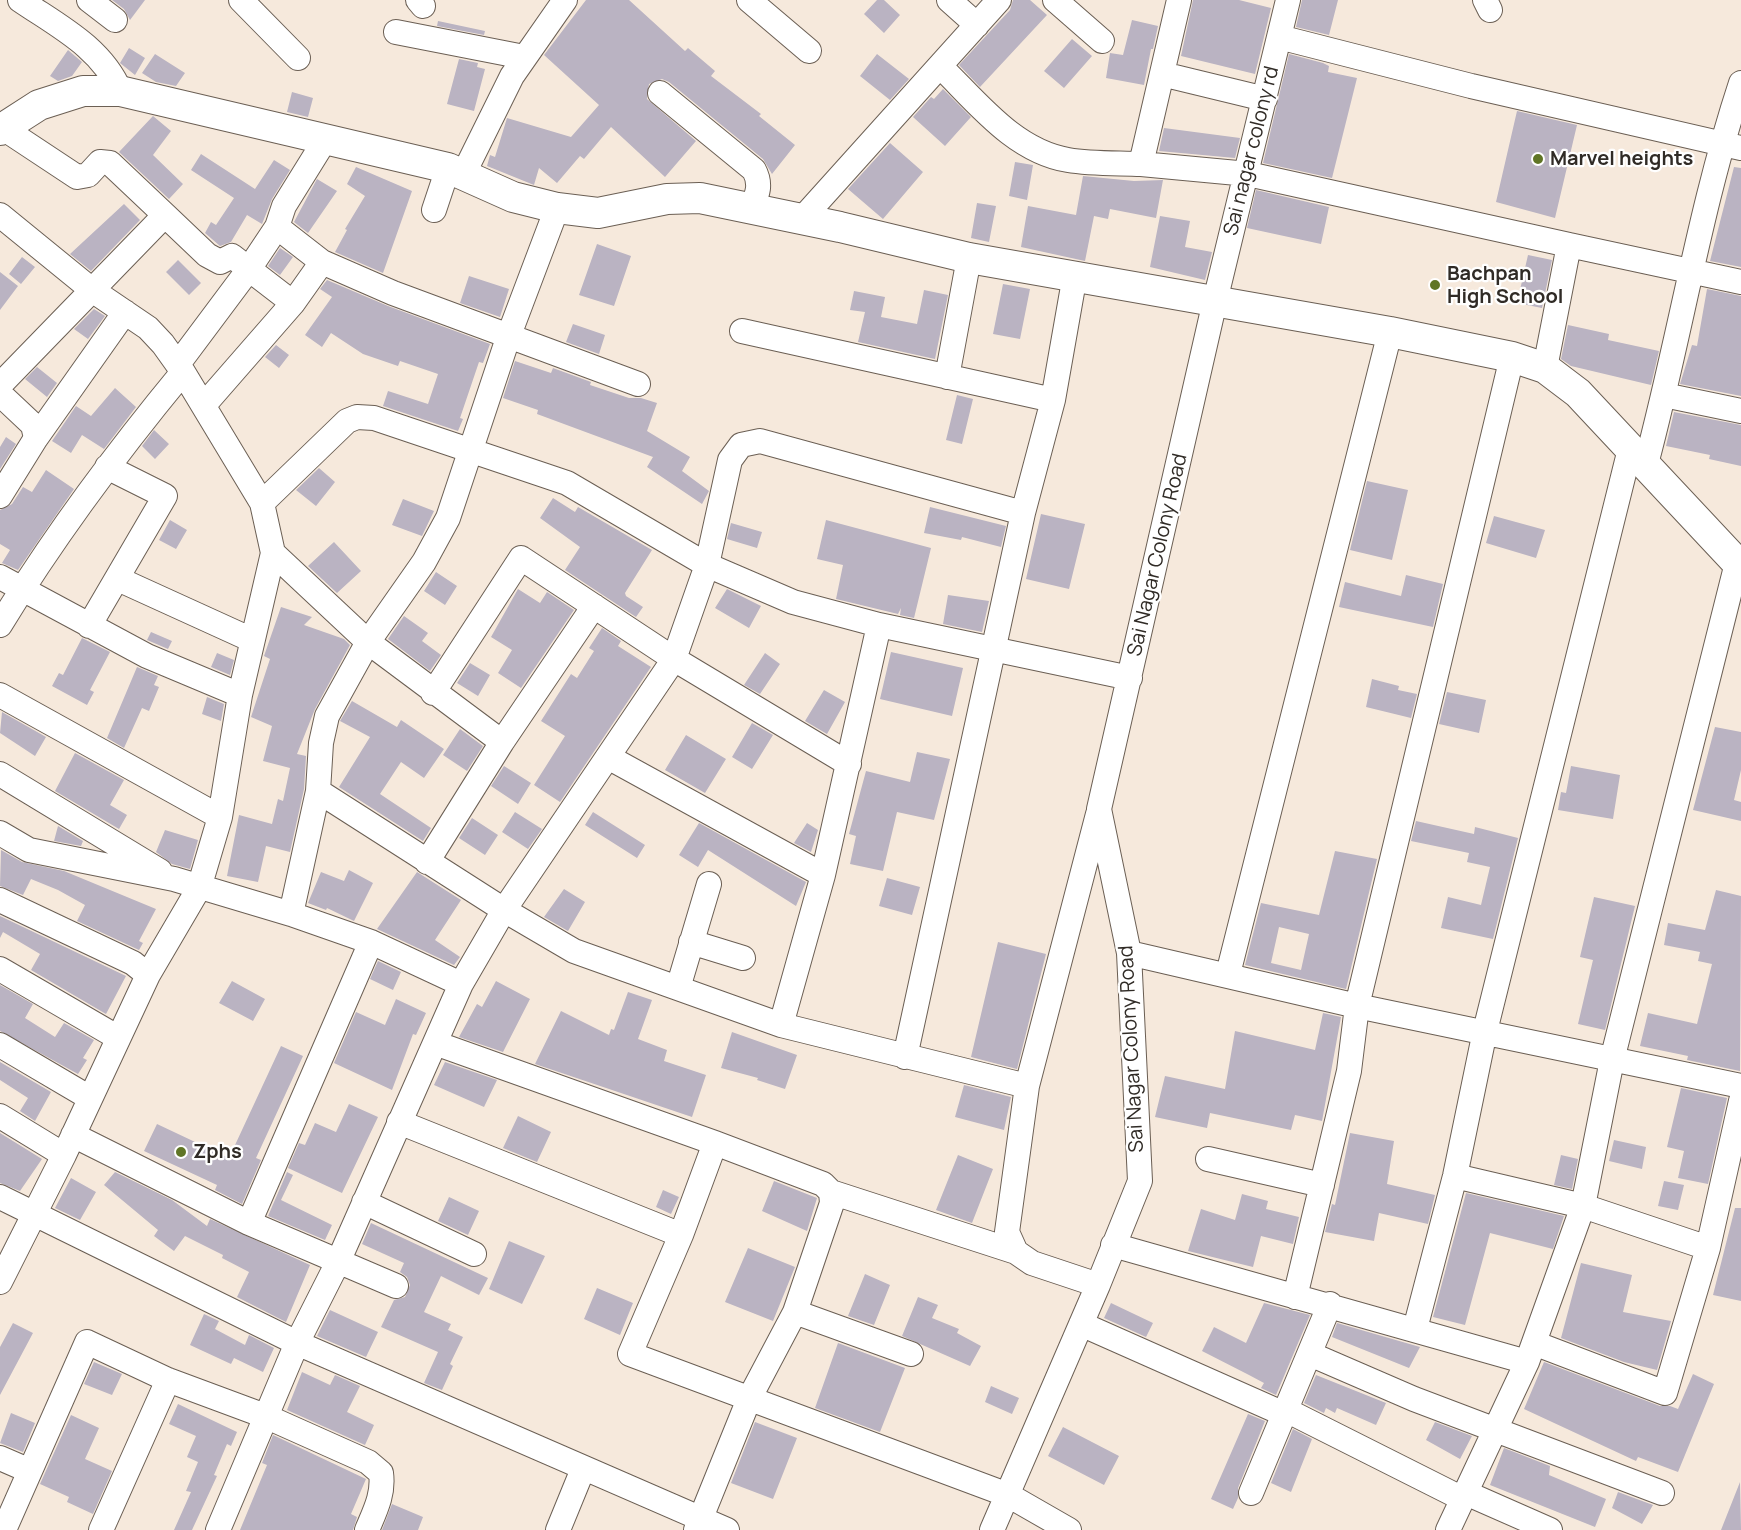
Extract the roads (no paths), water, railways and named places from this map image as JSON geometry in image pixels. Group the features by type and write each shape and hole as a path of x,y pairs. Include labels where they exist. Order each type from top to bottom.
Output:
{"street":[{"path":"20,0 99,56 112,71 120,91"},
{"path":"88,0 115,20"},
{"path":"241,0 298,58"},
{"path":"434,210 524,57 565,0"},
{"path":"749,0 809,51"},
{"path":"949,0 976,25"},
{"path":"801,220 999,0"},
{"path":"1055,0 1102,41"},
{"path":"1141,164 1179,0"},
{"name":"Sai nagar colony rd","path":"1215,301 1248,174 1288,0"},
{"path":"396,32 524,57"},
{"path":"1279,37 1471,86 1731,145"},
{"path":"940,66 1007,132 1036,150 1067,160 1248,174 1741,282"},
{"path":"1162,74 1265,99"},
{"path":"1415,1329 1455,1176 1485,1031 1638,456 1664,395 1692,271 1731,145 1741,83"},
{"path":"293,303 232,256 220,262 207,255 110,162 100,162 88,175 77,177 2,129 39,105 82,91 120,91 456,172 513,197 557,208 598,213 668,199 700,198 969,258 1390,332 1512,357 1545,368 1578,393 1638,456 1739,565 1612,1060 1582,1206 1530,1352 1448,1530"},
{"path":"660,93 754,170 759,180 759,191 751,210"},
{"path":"0,626 22,589 107,467 181,368 249,269 277,227 284,206 325,140"},
{"path":"291,914 318,791 321,743 327,716 368,642 424,562 448,518 509,335 557,208"},
{"path":"0,215 92,290 148,328 181,368 262,503 273,553 240,695 220,817 199,888 148,975 0,1282"},
{"path":"0,385 165,215"},
{"path":"277,227 322,262 393,293 638,384"},
{"path":"1545,368 1569,245"},
{"path":"947,377 969,258"},
{"path":"204,405 293,303 322,262"},
{"path":"905,1057 1023,513 1053,400 1076,275"},
{"name":"Sai Nagar Colony Road","path":"992,1530 1098,1285 1140,1181 1129,953 1099,809 1215,301"},
{"path":"0,496 36,438 125,312"},
{"path":"742,331 1053,400"},
{"path":"1228,974 1390,332"},
{"path":"1295,1298 1349,1071 1357,1006 1512,357"},
{"path":"0,394 33,425 36,438"},
{"path":"1664,395 1741,411"},
{"path":"262,503 347,421 357,417 374,418 470,452 512,462 567,483 707,566 793,602 879,625 1130,678"},
{"path":"220,1529 297,1343 338,1262 461,984 504,910 674,659 707,566 730,460 741,445 760,441 1023,513"},
{"path":"89,626 165,496 107,467"},
{"path":"273,553 368,642 433,693 502,742"},
{"path":"433,693 521,558 674,659 849,764"},
{"path":"0,577 147,656 240,695"},
{"path":"118,579 252,640"},
{"path":"428,862 502,742 594,606"},
{"path":"781,1025 823,875 879,625"},
{"path":"0,695 220,817"},
{"path":"609,757 823,875"},
{"path":"0,774 174,879"},
{"path":"318,791 504,910 574,951 781,1025 1027,1086"},
{"path":"1016,1252 1007,1232 1027,1086 1099,809"},
{"path":"0,833 29,850 174,879 291,914 371,942 461,984"},
{"path":"678,988 709,884"},
{"path":"0,900 133,963 148,975"},
{"path":"249,1223 371,942"},
{"path":"691,942 743,958"},
{"path":"1129,953 1228,974 1357,1006 1741,1086"},
{"path":"0,969 117,1037"},
{"path":"435,1043 715,1143 823,1184 831,1192 1016,1252 1032,1263 1098,1285"},
{"path":"0,1045 90,1098"},
{"path":"1113,1245 1295,1298 1330,1304 1415,1329 1530,1352 1665,1393 1708,1248 1730,1199 1741,1101"},
{"path":"0,1116 396,1286"},
{"path":"399,1122 681,1235"},
{"path":"715,1143 681,1235 630,1354 1008,1495 1069,1530"},
{"path":"1208,1159 1322,1185"},
{"path":"1455,1176 1582,1206 1708,1248"},
{"path":"699,1524 749,1399 795,1312 832,1203 831,1192"},
{"path":"0,1197 297,1343 583,1469 699,1524 728,1530"},
{"path":"364,1202 474,1254"},
{"path":"1251,1493 1330,1304"},
{"path":"795,1312 911,1354"},
{"path":"1080,1324 1285,1412 1464,1496 1550,1530"},
{"path":"4,1530 87,1342 168,1380 265,1416 368,1462 381,1473 380,1498 367,1530"},
{"path":"1310,1354 1414,1399 1662,1493"},
{"path":"102,1530 168,1380"},
{"path":"0,1458 30,1471"},
{"path":"558,1530 583,1469"}],"place":[{"name":"Marvel heights","path":"1538,159"},
{"name":"Bachpan High School","path":"1435,285"},
{"name":"Zphs","path":"181,1152"}]}
